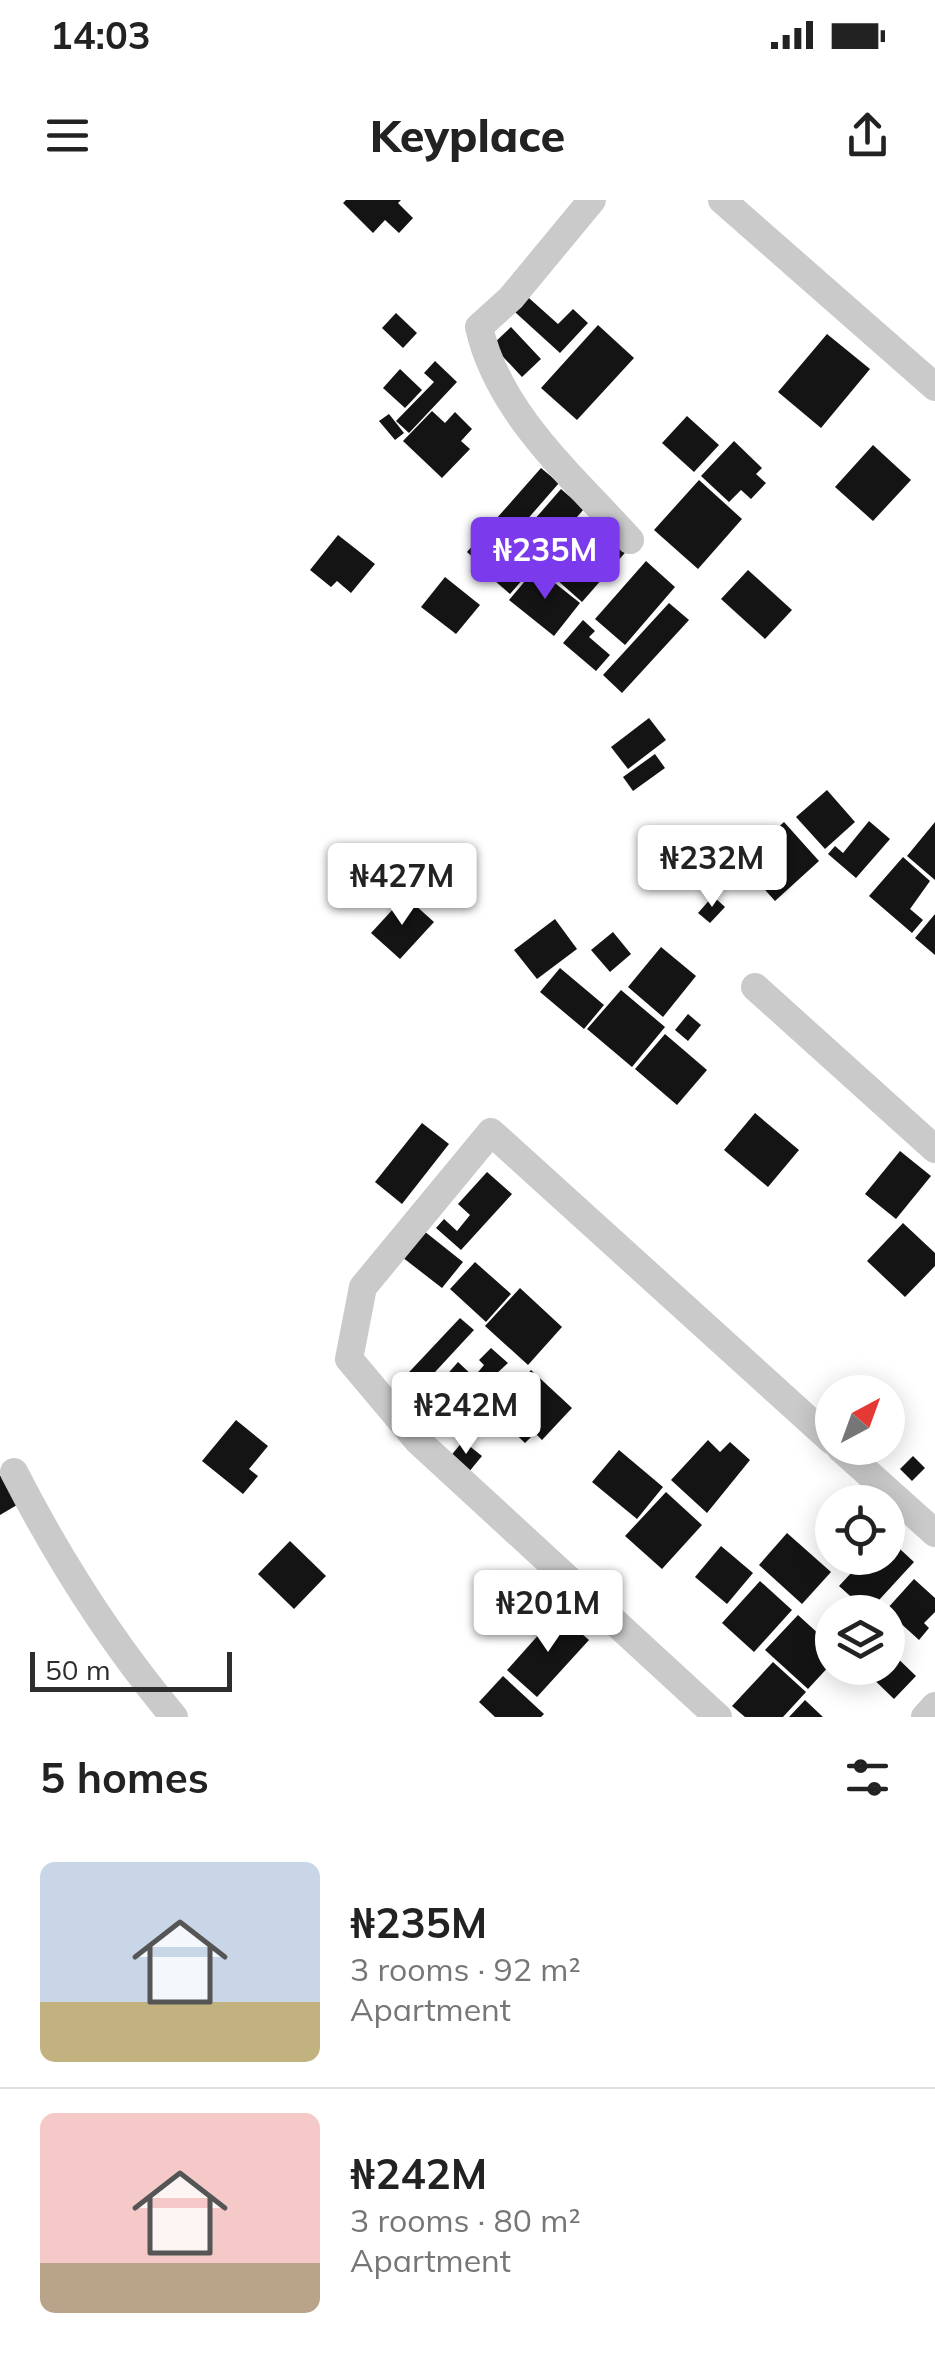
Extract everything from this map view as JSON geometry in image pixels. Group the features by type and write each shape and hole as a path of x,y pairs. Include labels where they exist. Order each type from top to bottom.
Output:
{"street":[{"path":"592,200 511,298 479,327 486,358 548,453 630,540"},
{"path":"722,200 935,386"},
{"path":"755,987 935,1149"},
{"path":"718,1717 418,1441 349,1359 362,1288 492,1132 815,1425"},
{"path":"859,1465 935,1533"},
{"path":"14,1472 43,1529 148,1686 174,1717"},
{"path":"925,1717 935,1706"}],"building":[{"path":"401,200 398,203 413,218 399,233 385,220 373,233 343,203"},
{"path":"520,290 558,324 573,309 588,323 560,353 506,304"},
{"path":"396,313 417,333 403,348 382,328"},
{"path":"598,325 634,358 577,420 541,388"},
{"path":"511,327 541,359 522,377 492,345"},
{"path":"827,334 870,369 821,428 778,392"},
{"path":"435,361 457,382 409,433 396,421 434,382 424,373"},
{"path":"400,369 422,390 405,408 383,388"},
{"path":"432,411 445,423 455,412 472,429 461,441 470,449 442,478 403,441"},
{"path":"389,414 404,433 395,440 379,421"},
{"path":"687,416 719,445 694,472 662,443"},
{"path":"734,441 762,468 756,474 766,483 751,499 741,490 729,502 701,476"},
{"path":"873,445 911,480 873,521 835,487"},
{"path":"541,468 559,483 491,561 486,557 480,564 467,552"},
{"path":"699,480 742,519 698,569 654,530"},
{"path":"561,489 584,509 510,594 487,574"},
{"path":"603,524 630,547 582,602 556,579"},
{"path":"338,535 375,564 351,593 337,581 331,587 310,570"},
{"path":"646,561 675,587 625,645 595,619"},
{"path":"536,568 580,603 554,636 509,600"},
{"path":"748,570 792,610 765,639 721,599"},
{"path":"445,577 480,605 456,634 421,607"},
{"path":"669,603 689,620 622,693 603,675"},
{"path":"583,620 595,631 589,637 610,655 596,671 563,643"},
{"path":"649,718 666,740 628,769 611,747"},
{"path":"655,754 665,768 633,791 623,777"},
{"path":"827,790 855,822 825,849 796,817"},
{"path":"869,821 890,839 856,878 828,854 835,846 843,853"},
{"path":"784,822 819,861 775,901 750,873 756,867 746,856"},
{"path":"935,822 935,880 907,856"},
{"path":"903,857 930,881 910,909 923,920 912,933 869,896"},
{"path":"405,896 434,922 400,959 371,933"},
{"path":"713,896 725,907 710,923 698,913"},
{"path":"935,914 935,955 915,938"},
{"path":"555,919 577,949 537,979 514,950"},
{"path":"613,932 631,954 610,972 591,950"},
{"path":"661,947 696,976 663,1017 628,987"},
{"path":"560,968 604,1005 584,1029 540,992"},
{"path":"621,990 665,1027 632,1067 587,1029"},
{"path":"688,1014 701,1025 688,1041 675,1030"},
{"path":"665,1034 707,1070 677,1105 635,1069"},
{"path":"755,1113 799,1150 768,1187 724,1150"},
{"path":"422,1123 449,1144 402,1204 375,1182"},
{"path":"900,1151 931,1176 896,1219 865,1194"},
{"path":"487,1172 512,1194 461,1250 436,1228 444,1219 457,1231 470,1215 458,1204"},
{"path":"903,1223 935,1253 935,1266 905,1297 867,1261"},
{"path":"424,1231 463,1262 442,1288 402,1257"},
{"path":"475,1262 511,1294 486,1322 450,1289"},
{"path":"520,1288 562,1327 528,1365 485,1326"},
{"path":"460,1318 474,1330 410,1399 396,1386"},
{"path":"491,1348 508,1363 468,1400 444,1378 458,1362 474,1377 484,1365 479,1360"},
{"path":"531,1370 572,1408 542,1440 535,1433 525,1443 505,1424 514,1415 501,1403"},
{"path":"236,1420 268,1446 249,1469 258,1476 243,1494 202,1461"},
{"path":"708,1440 720,1452 730,1442 750,1460 707,1513 671,1480"},
{"path":"463,1441 482,1456 468,1473 449,1458"},
{"path":"619,1450 663,1487 637,1519 592,1482"},
{"path":"913,1456 925,1468 912,1481 900,1469"},
{"path":"0,1475 17,1505 0,1515"},
{"path":"666,1492 702,1525 662,1569 625,1536"},
{"path":"787,1533 815,1558 815,1575 828,1575 802,1604 759,1565"},
{"path":"290,1541 326,1576 294,1609 258,1574"},
{"path":"721,1546 753,1573 727,1604 695,1577"},
{"path":"905,1554 914,1562 905,1572"},
{"path":"849,1575 902,1575 884,1595 849,1595 839,1586"},
{"path":"914,1579 935,1598 935,1612 924,1623 929,1628 919,1640 905,1627 905,1595 900,1595"},
{"path":"760,1581 792,1610 754,1652 722,1623"},
{"path":"558,1613 589,1640 537,1697 507,1670"},
{"path":"798,1615 815,1630 815,1681 808,1689 765,1650"},
{"path":"773,1662 806,1692 783,1717 745,1717 732,1706"},
{"path":"905,1665 916,1676 894,1699 880,1685 905,1685"},
{"path":"503,1676 544,1714 541,1717 495,1717 479,1702"},
{"path":"805,1700 823,1717 789,1717"}]}
